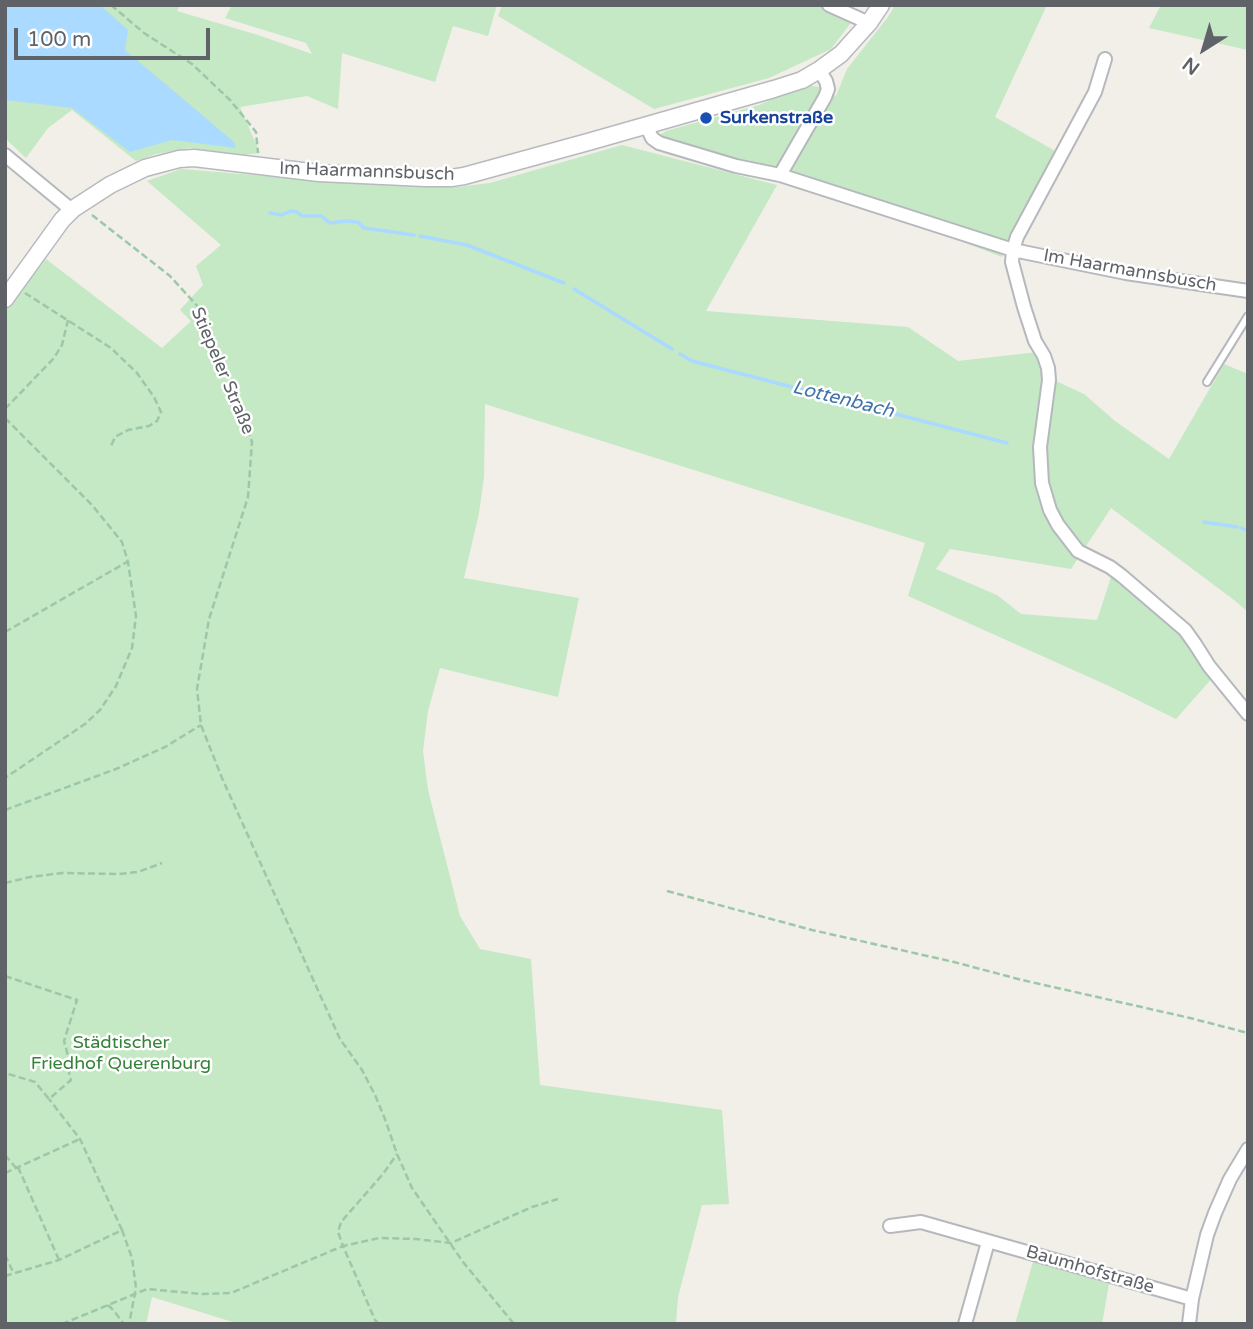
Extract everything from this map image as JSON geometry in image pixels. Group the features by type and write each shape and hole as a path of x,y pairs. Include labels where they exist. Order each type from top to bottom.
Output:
{"street":[{"path":"829,5 869,23"},
{"path":"646,125 802,80 841,54 881,5"},
{"path":"1104,59 1095,92 1017,237 1013,250 1012,262 1024,307 1035,341 1048,368 1049,380 1040,447 1042,483 1050,510 1078,551 1110,567 1185,631 1248,714"},
{"path":"780,175 828,89 819,70"},
{"name":"Im Haarmannsbusch","path":"74,209 127,176 179,159 202,159 319,173 451,178 646,125 652,138 659,143 736,166 780,175 1013,250 1126,273 1248,291"},
{"path":"5,155 74,209 62,220 10,293"},
{"path":"1189,1324 1204,1247 1215,1213 1230,1179 1248,1149"},
{"name":"Baumhofstraße","path":"890,1226 921,1222 1192,1299"},
{"path":"965,1324 988,1242"}],"lane":[{"path":"1207,382 1248,316"}],"path":[{"path":"111,5 144,33 192,64 230,100 256,132 260,167"},
{"name":"Stiepeler Straße","path":"74,209 86,211 170,276 200,309 236,394 252,442 248,497 209,619 197,690 201,725 222,778 340,1039 362,1070 375,1095 412,1188 463,1262 514,1324"},
{"path":"10,293 68,320 111,348 138,373 155,397 161,412 157,421 149,426 128,430 116,438 111,446"},
{"path":"5,409 54,358 62,345 68,320"},
{"path":"5,418 109,524 122,542 128,562 136,616 132,648 116,685 100,710 85,724 5,778"},
{"path":"5,632 128,562"},
{"path":"5,810 116,769 166,747 201,725"},
{"path":"5,883 62,873 138,872 162,863"},
{"path":"667,891 812,930 1248,1033"},
{"path":"5,976 77,1000 64,1041 71,1067 71,1080 49,1099"},
{"path":"5,1073 35,1082 79,1139 122,1230 132,1258 136,1288 129,1324"},
{"path":"5,1173 79,1139"},
{"path":"5,1154 17,1168 59,1260"},
{"path":"379,1324 338,1232 341,1222 397,1154"},
{"path":"62,1324 147,1289 202,1294 231,1293 343,1246 379,1238 451,1243 532,1207 558,1199"},
{"path":"5,1276 59,1260 122,1230"},
{"path":"5,1255 14,1274"},
{"path":"108,1305 124,1324"}],"green space":[{"path":"5,5 180,5 177,11 312,54 306,43 225,18 232,5 497,5 488,36 453,26 435,82 342,53 338,109 307,96 240,107 260,153 243,155 190,148 156,154 136,161 72,110 48,128 26,158 5,138"},
{"path":"502,5 821,5 853,20 831,49 769,78 654,109 498,16"},
{"path":"895,5 1047,5 995,117 1057,152 1002,257 776,170 737,162 666,140 660,135 759,105 805,85 819,87 836,96 847,69"},
{"path":"1161,5 1248,5 1248,50 1149,28"},
{"name":"Städtischer Friedhof Querenburg","path":"622,145 777,185 706,311 908,327 958,361 1038,352 1043,375 1084,394 1115,421 1169,459 1224,364 1248,374 1248,612 1111,508 1071,569 950,549 936,569 997,595 1021,614 1097,620 1112,574 1191,642 1214,676 1176,719 908,596 925,543 485,404 484,477 464,578 579,598 558,697 440,668 428,711 423,751 428,790 460,916 480,949 531,959 540,1085 722,1110 729,1204 702,1205 678,1297 676,1324 239,1324 152,1297 146,1324 5,1324 5,310 46,259 162,348 191,321 180,310 203,285 196,266 221,245 147,181 181,169 364,184 457,187 490,183"},
{"path":"1033,1262 1109,1284 1102,1324 1015,1324"}],"water":[{"path":"5,5 100,5 128,30 125,50 234,142 236,148 172,140 130,152 72,108 5,100"}],"waterway":[{"name":"Lottenbach","path":"270,213 281,215 291,211 302,216 321,216 330,223 358,222 364,228 414,235"},
{"name":"Lottenbach","path":"420,236 467,245 564,283"},
{"name":"Lottenbach","path":"574,289 672,349"},
{"name":"Lottenbach","path":"680,354 692,361 1007,443"},
{"name":"Lottenbach","path":"1204,522 1237,527"},
{"name":"Lottenbach","path":"1241,528 1248,531"}],"place":[{"name":"Surkenstraße","path":"706,118"}]}
